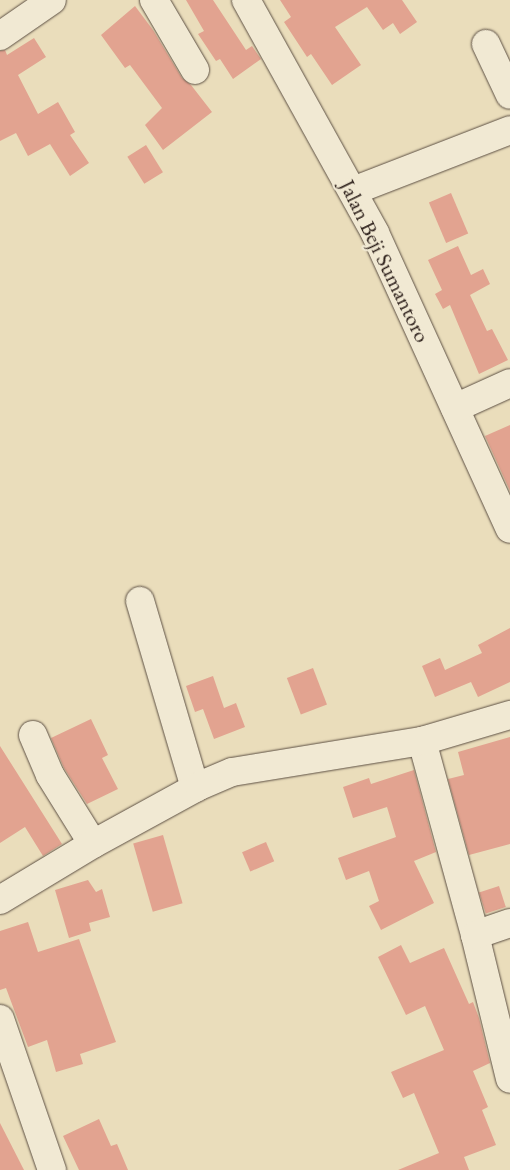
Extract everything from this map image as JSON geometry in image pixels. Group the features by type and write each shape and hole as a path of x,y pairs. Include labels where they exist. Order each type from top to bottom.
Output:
{"street":[{"path":"0,36 52,0"},
{"path":"154,0 195,70"},
{"name":"Jalan Beji Sumantoro","path":"246,0 352,191 510,529"},
{"path":"486,44 510,95"},
{"path":"352,191 510,130"},
{"path":"455,408 510,383"},
{"path":"140,601 195,788"},
{"path":"0,900 93,844 195,788 232,772 422,741 510,715"},
{"path":"33,735 50,775 93,844"},
{"path":"422,741 475,935 510,1079"},
{"path":"475,935 510,923"},
{"path":"0,1020 11,1092 52,1170"}],"building":[{"path":"186,0 213,0 246,50 252,46 261,59 233,79 220,59 216,61 198,34 204,31"},
{"path":"280,0 402,0 417,22 400,34 393,23 383,30 367,7 335,27 361,65 332,85 311,54 307,57 284,22 291,17"},
{"path":"135,6 153,30 182,78 191,85 212,112 163,150 145,125 162,108 130,65 125,68 101,35"},
{"path":"34,38 46,57 18,75 38,114 58,102 75,132 70,135 89,163 70,176 50,144 28,156 16,133 0,141 0,51 5,50 7,55"},
{"path":"146,145 163,172 144,184 127,157"},
{"path":"451,193 468,234 446,243 429,202"},
{"path":"458,246 471,275 483,269 490,284 470,295 487,331 492,329 508,360 479,374 450,305 443,309 435,294 442,290 428,260"},
{"path":"510,425 510,491 485,436"},
{"path":"510,628 510,682 478,697 471,682 435,697 422,666 440,658 445,670 482,653 478,645"},
{"path":"313,668 327,704 301,714 287,678"},
{"path":"213,676 224,708 236,703 245,727 214,739 203,709 195,712 186,686"},
{"path":"91,719 108,755 102,758 118,789 87,804 64,768 51,738"},
{"path":"510,737 510,844 469,855 448,779 464,775 458,752"},
{"path":"0,746 62,844 43,856 25,827 0,843"},
{"path":"414,770 436,852 414,861 434,903 381,930 369,906 379,901 369,871 346,880 338,858 396,837 387,807 353,818 343,787 369,778 371,784"},
{"path":"163,835 183,903 153,912 133,844"},
{"path":"266,842 274,861 250,871 242,852"},
{"path":"88,880 96,892 102,889 110,917 89,923 91,931 69,938 55,890"},
{"path":"499,886 506,907 486,913 479,892"},
{"path":"28,922 38,952 79,939 116,1042 80,1054 83,1064 56,1072 47,1040 28,1047 6,988 0,990 0,931"},
{"path":"401,945 410,963 444,948 469,1004 473,1002 479,1018 490,1063 473,1071 488,1107 482,1110 496,1145 464,1157 469,1170 398,1170 439,1153 414,1093 403,1098 391,1072 444,1050 425,1006 406,1015 378,957"},
{"path":"99,1119 111,1146 117,1144 128,1170 79,1170 63,1136"},
{"path":"0,1123 24,1170 0,1170"}]}
